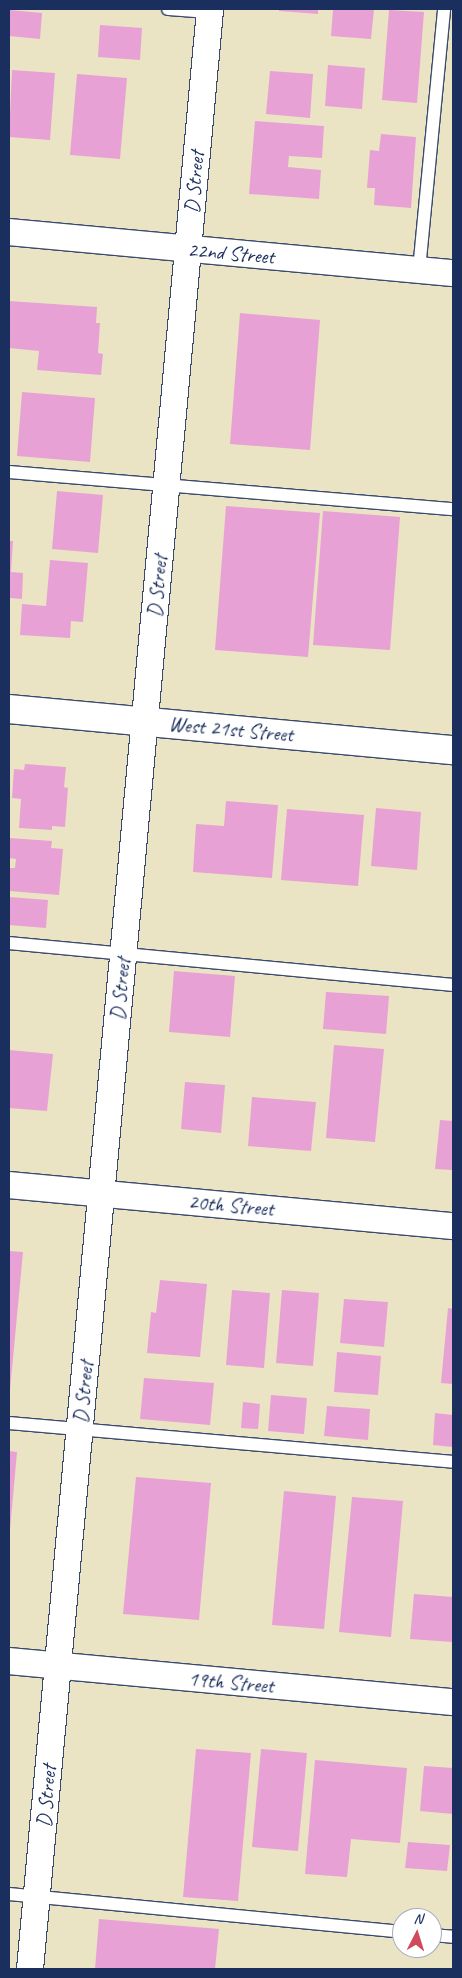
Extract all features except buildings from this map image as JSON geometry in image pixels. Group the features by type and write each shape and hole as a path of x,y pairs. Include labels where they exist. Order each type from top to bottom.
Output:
{"street":[{"name":"D Street","path":"30,1969 209,11"},
{"name":"22nd Street","path":"9,232 453,273"},
{"name":"West 21st Street","path":"9,709 453,750"},
{"name":"20th Street","path":"9,1185 453,1226"},
{"name":"19th Street","path":"9,1661 453,1702"}],"lane":[{"path":"168,9 209,11"},
{"path":"419,270 444,9"},
{"path":"9,472 453,509"},
{"path":"9,943 453,985"},
{"path":"9,1423 453,1462"},
{"path":"9,1894 392,1931"}]}
